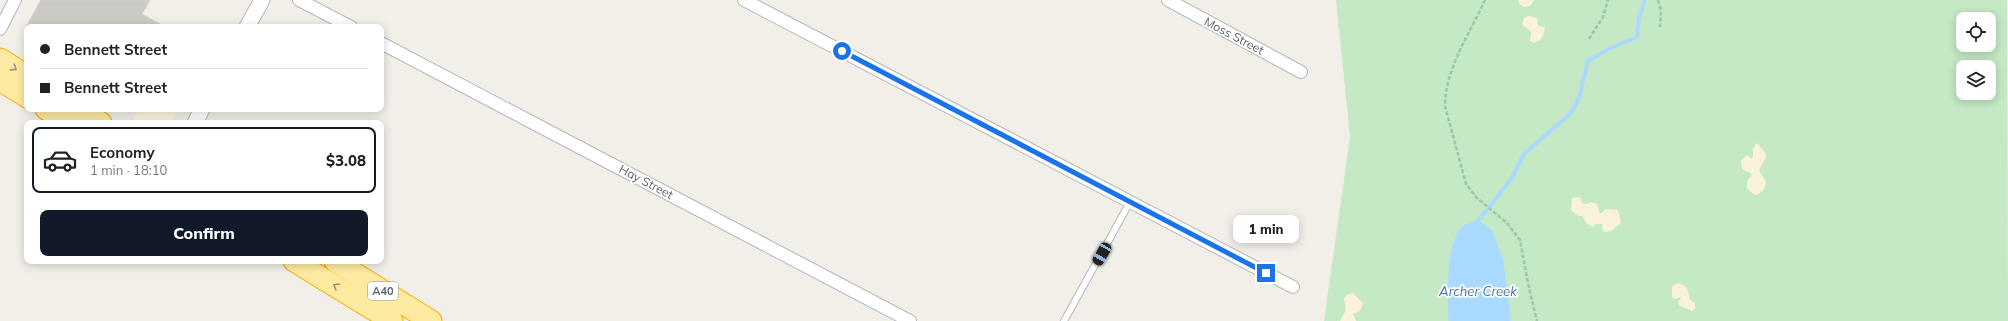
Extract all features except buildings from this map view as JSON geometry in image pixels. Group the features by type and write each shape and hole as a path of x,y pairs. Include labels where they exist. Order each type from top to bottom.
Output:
{"highway":[{"path":"0,59 24,74"},
{"path":"0,80 24,95"},
{"path":"51,112 63,120"},
{"path":"83,112 96,120"},
{"name":"A40","path":"299,264 392,321"},
{"name":"A40","path":"340,264 431,321"}],"street":[{"path":"0,29 15,0"},
{"path":"249,24 262,0"},
{"path":"300,0 345,24"},
{"path":"744,0 1293,287"},
{"name":"Moss Street","path":"1168,0 1301,72"},
{"name":"Hay Street","path":"384,45 910,321"}],"lane":[{"path":"1064,321 1130,202"}],"path":[{"path":"1485,0 1458,55 1448,80 1445,94 1445,106 1466,184 1476,197 1507,223 1520,240 1537,321"},
{"path":"1589,39 1603,17 1608,0"},
{"path":"1658,0 1660,10 1660,27"}],"shaded area":[{"path":"138,112 176,112 172,120 134,119"}],"green space":[{"path":"1336,0 2007,0 2008,321 1324,321 1350,137"}],"sand":[{"path":"1518,0 1534,0 1530,6 1524,7 1520,5"},
{"path":"1529,16 1537,18 1538,26 1545,27 1541,39 1534,43 1530,41 1531,32 1522,24 1524,18"},
{"path":"1757,143 1766,154 1759,170 1766,182 1763,190 1755,195 1747,189 1747,180 1752,174 1742,169 1741,161 1747,155 1751,158 1753,157 1753,148"},
{"path":"1572,198 1581,198 1582,203 1586,204 1592,202 1597,204 1600,214 1606,209 1618,210 1621,222 1613,230 1606,232 1603,231 1602,224 1596,224 1593,227 1586,223 1583,216 1578,216 1571,210"},
{"path":"1679,283 1687,288 1690,300 1695,303 1695,309 1692,311 1680,306 1678,303 1681,297 1675,299 1672,297 1672,287"},
{"path":"1353,293 1363,303 1360,311 1353,314 1356,321 1340,321 1346,310 1344,298 1348,294"}],"water":[{"name":"Archer Creek","path":"1478,220 1492,230 1503,259 1511,321 1449,321 1448,285 1453,243 1457,232 1463,226"}],"waterway":[{"name":"Archer Creek","path":"1476,224 1512,178 1524,154 1571,113 1579,98 1588,61 1610,48 1637,37 1639,18 1645,0"}],"route":[{"path":"842,51 1266,273"}]}
